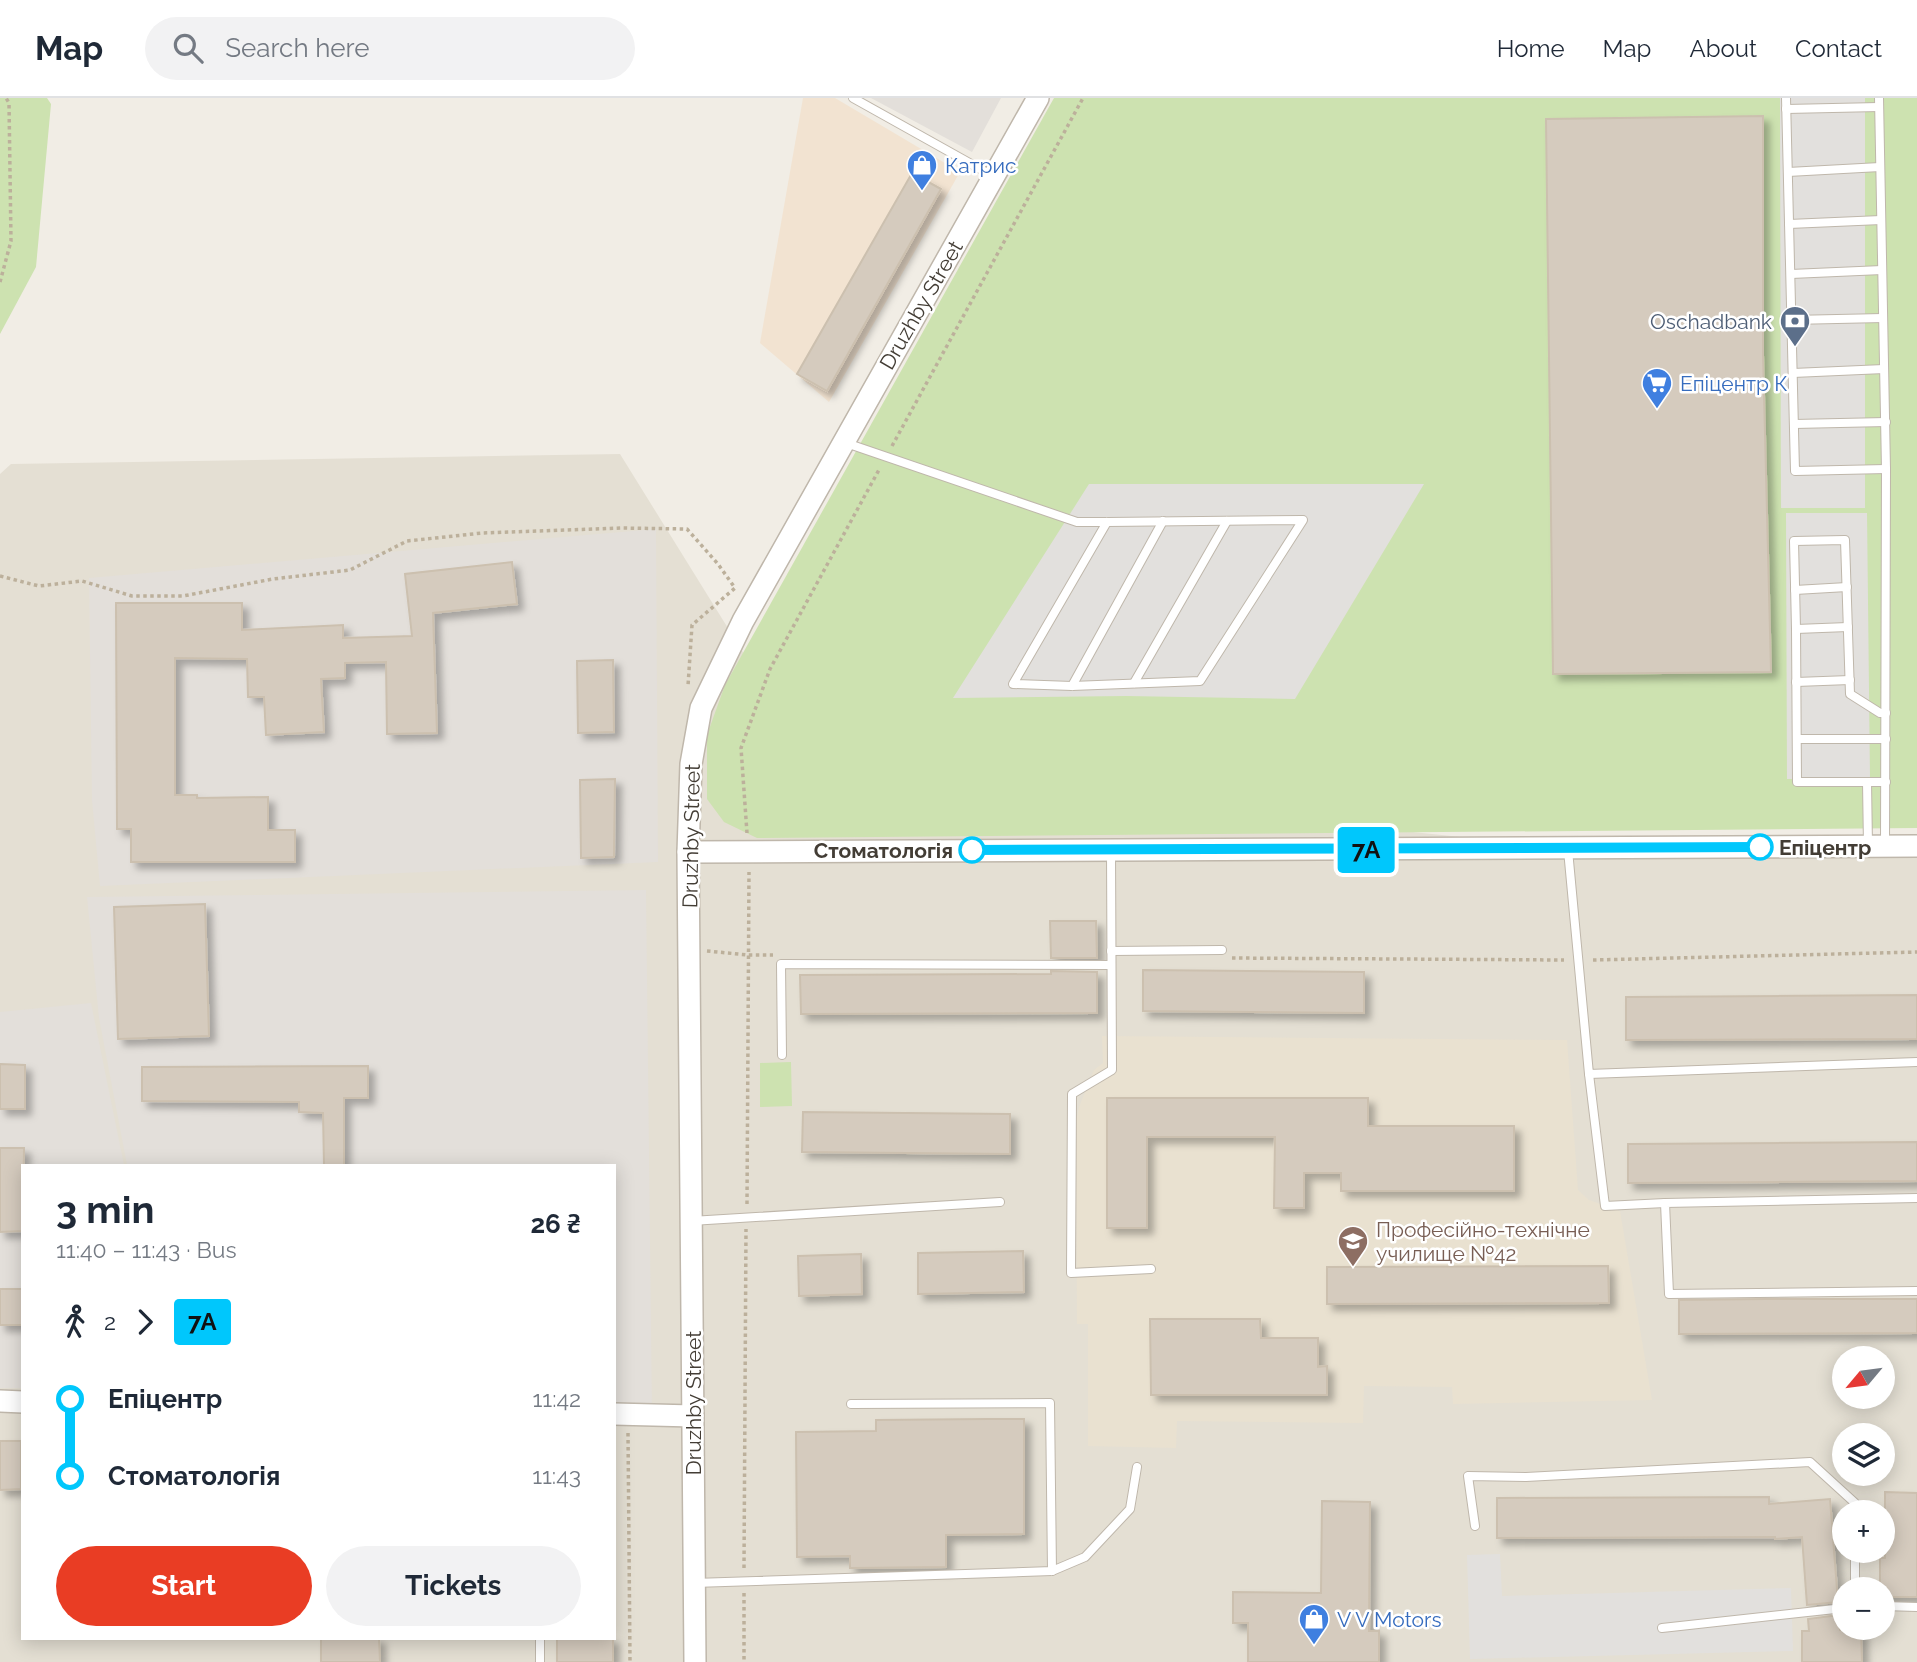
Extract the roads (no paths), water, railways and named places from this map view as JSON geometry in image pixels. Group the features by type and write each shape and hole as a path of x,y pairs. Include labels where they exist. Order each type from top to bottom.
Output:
{"street":[{"name":"Druzhby Street","path":"695,1662 688,852 691,764 701,708 743,621 1038,98"},
{"path":"688,852 1917,846"},
{"path":"0,1401 21,1402"},
{"path":"621,1415 693,1416"}],"lane":[{"path":"853,98 994,176"},
{"path":"1786,98 1796,471 1886,470"},
{"path":"1786,110 1879,103 1886,470 1886,782 1877,846"},
{"path":"1788,172 1880,167"},
{"path":"1789,224 1881,220"},
{"path":"1791,274 1882,270"},
{"path":"1791,320 1883,318"},
{"path":"1793,373 1884,369"},
{"path":"1794,424 1885,422"},
{"path":"844,442 1077,522 1303,520 1200,681 1072,686 1013,684 1107,522"},
{"path":"1072,686 1163,521"},
{"path":"1134,683 1227,521"},
{"path":"1886,713 1880,713 1850,694 1846,540 1794,541 1797,782 1886,782"},
{"path":"1795,590 1847,587"},
{"path":"1797,629 1848,627"},
{"path":"1797,682 1850,680"},
{"path":"1797,739 1886,739"},
{"path":"1867,782 1877,846"},
{"path":"1568,848 1589,1074 1605,1206 1917,1198"},
{"path":"1111,849 1112,1070 1072,1094 1071,1273 1152,1269"},
{"path":"1111,951 1221,954"},
{"path":"782,1055 781,964 1111,965"},
{"path":"1589,1074 1917,1062"},
{"path":"691,1221 1000,1202"},
{"path":"1665,1203 1669,1294 1917,1291"},
{"path":"851,1404 1050,1403 1052,1571"},
{"path":"1475,1526 1468,1476 1526,1477 1810,1462 1852,1500"},
{"path":"694,1583 1052,1571 1085,1557 1130,1509 1137,1467"},
{"path":"1895,1606 1917,1607"},
{"path":"1662,1628 1832,1609"},
{"path":"540,1640 540,1662"}],"place":[{"name":"Катрис","path":"922,192"},
{"name":"Oschadbank","path":"1795,348"},
{"name":"Епіцентр К","path":"1657,410"},
{"name":"Епіцентр","path":"1760,847"},
{"name":"Стоматологія","path":"972,850"},
{"name":"Професійно-технічне училище №42","path":"1353,1268"},
{"name":"V V Motors","path":"1314,1646"}]}
